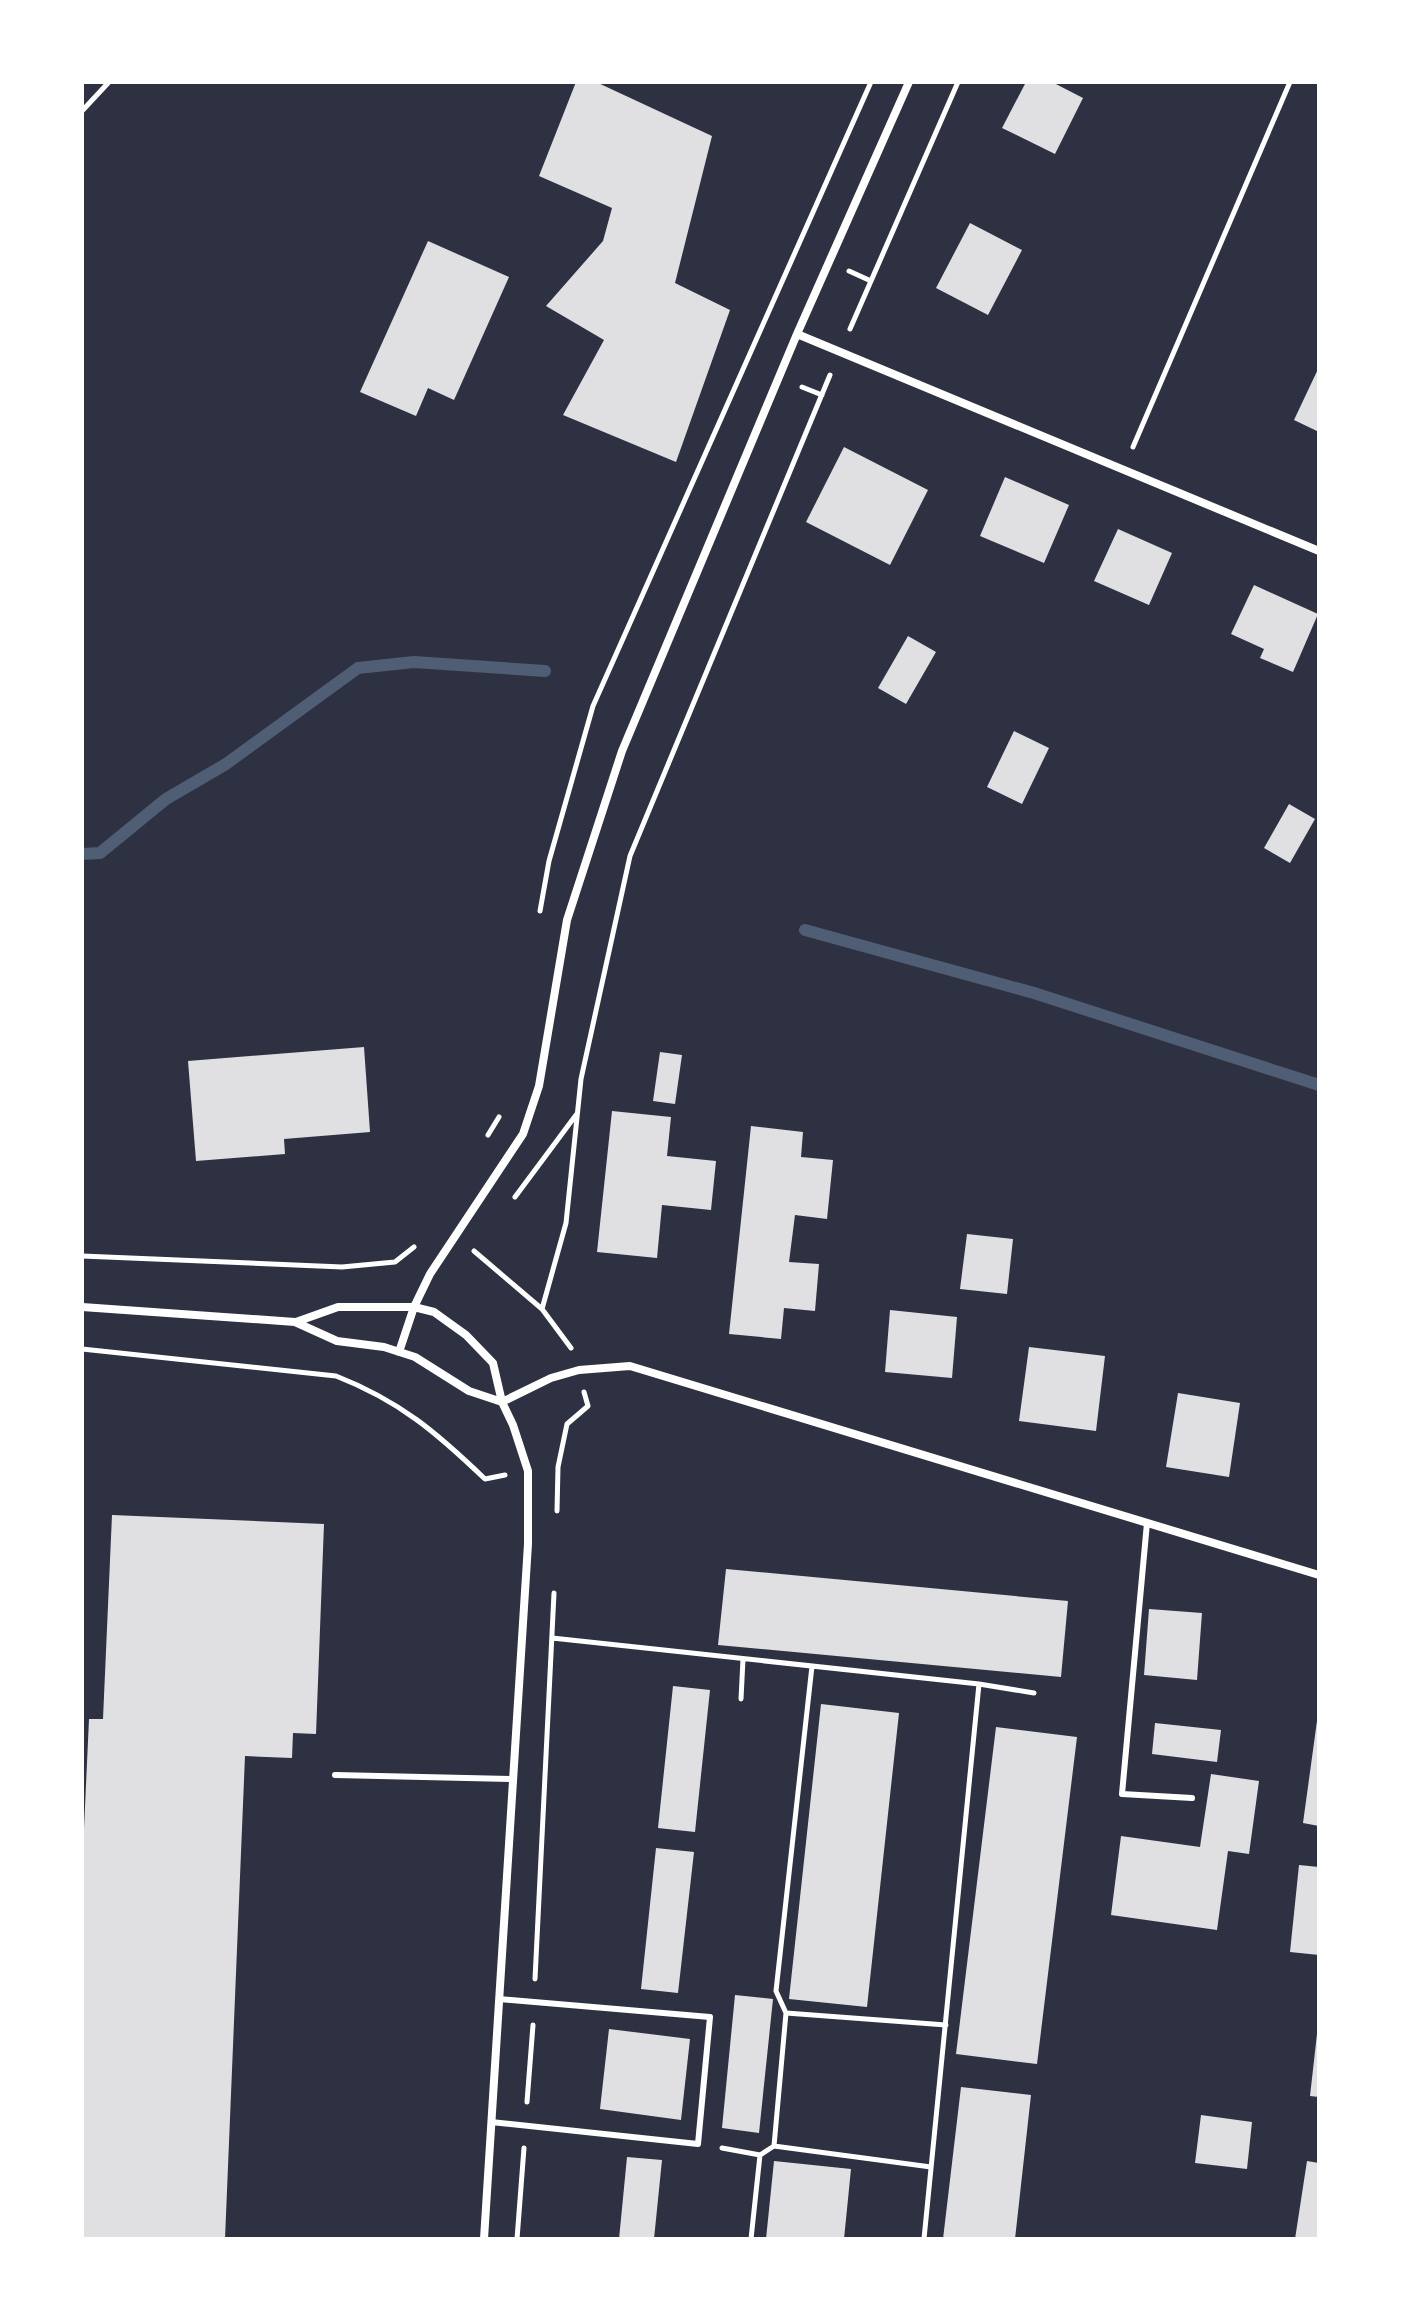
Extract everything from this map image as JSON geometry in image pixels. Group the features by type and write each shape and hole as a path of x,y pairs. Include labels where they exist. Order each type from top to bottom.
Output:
{"street":[{"path":"399,1352 414,1307 445,1250 523,1134 539,1086 567,920 622,751 797,334 909,82"},
{"path":"797,334 1319,551"},
{"path":"82,1307 295,1322 337,1341 384,1347 415,1357 469,1391 502,1402 551,1378 579,1370 630,1366 1319,1575"},
{"path":"295,1322 338,1307 414,1307 434,1312 466,1335 493,1363 502,1402 528,1471 528,1544 484,2239"}],"lane":[{"path":"1147,1523 1122,1794 1192,1798"},
{"path":"335,1775 513,1779"},
{"path":"491,2122 698,2144 710,2017 499,1999"}],"path":[{"path":"82,111 109,82"},
{"path":"538,924 549,861 593,706 871,82"},
{"path":"542,1309 566,1223 581,1079 630,856 840,352 958,82"},
{"path":"1123,469 1290,82"},
{"path":"486,1139 501,1114"},
{"path":"512,1202 577,1114"},
{"path":"475,1252 484,1239"},
{"path":"82,1256 342,1267 395,1262 418,1243"},
{"path":"82,1349 336,1376 373,1390 437,1433 485,1479 558,1467"},
{"path":"552,1638 979,1684 1034,1693"},
{"path":"741,1699 743,1659"},
{"path":"774,2146 786,2013 776,1991 812,1666"},
{"path":"924,2239 979,1684"},
{"path":"786,2013 946,2025"},
{"path":"698,2144 760,2155 774,2146 931,2167"},
{"path":"751,2239 760,2155"}],"building":[{"path":"576,82 596,82 712,136 675,283 730,310 676,462 563,415 604,340 546,306 603,241 612,208 539,176"},
{"path":"1026,82 1052,82 1083,98 1055,154 1002,128"},
{"path":"970,223 1022,250 988,315 936,288"},
{"path":"428,241 509,277 454,400 428,388 416,416 360,392"},
{"path":"1319,367 1319,432 1294,420"},
{"path":"844,447 928,490 890,565 806,522"},
{"path":"1005,477 1069,505 1044,563 980,536"},
{"path":"1118,529 1172,553 1149,605 1094,581"},
{"path":"1254,585 1318,614 1293,672 1260,658 1264,649 1231,634"},
{"path":"908,636 936,652 906,704 878,688"},
{"path":"1014,731 1049,748 1022,804 987,787"},
{"path":"1289,804 1315,819 1290,863 1264,848"},
{"path":"364,1047 370,1132 284,1139 285,1154 196,1161 188,1061"},
{"path":"660,1052 682,1055 675,1104 653,1101"},
{"path":"612,1111 671,1117 667,1156 716,1161 711,1210 662,1205 657,1258 597,1252"},
{"path":"751,1126 803,1132 801,1157 833,1160 827,1219 795,1215 789,1262 819,1264 815,1311 784,1308 781,1339 729,1334"},
{"path":"967,1234 1013,1239 1007,1294 960,1289"},
{"path":"890,1310 957,1317 952,1378 885,1372"},
{"path":"1029,1347 1105,1356 1096,1431 1019,1421"},
{"path":"1178,1393 1240,1403 1229,1477 1166,1467"},
{"path":"112,1515 324,1524 316,1734 293,1733 292,1758 245,1756 225,2239 82,2239 82,1873 89,1719 103,1719"},
{"path":"726,1569 1068,1601 1061,1677 718,1645"},
{"path":"1149,1609 1202,1613 1197,1680 1144,1675"},
{"path":"673,1686 710,1690 695,1832 658,1828"},
{"path":"821,1704 899,1713 867,2007 789,1999"},
{"path":"1319,1721 1319,1826 1303,1823"},
{"path":"1155,1723 1221,1730 1217,1762 1152,1754"},
{"path":"996,1727 1077,1737 1037,2064 956,2054"},
{"path":"1211,1774 1259,1781 1249,1854 1228,1851 1217,1930 1111,1915 1121,1836 1200,1847"},
{"path":"656,1848 694,1852 678,1993 641,1989"},
{"path":"1299,1865 1319,1867 1319,1955 1290,1952"},
{"path":"735,1995 773,1999 759,2133 722,2128"},
{"path":"609,2029 690,2039 681,2120 600,2109"},
{"path":"1319,2034 1319,2097 1310,2096"},
{"path":"961,2087 1031,2095 1015,2239 943,2239"},
{"path":"1201,2115 1252,2122 1247,2169 1195,2163"},
{"path":"627,2157 662,2160 654,2239 619,2239"},
{"path":"774,2161 851,2169 844,2239 766,2239"},
{"path":"1307,2161 1319,2163 1319,2239 1295,2239"}],"waterway":[{"path":"82,854 100,853 166,799 226,764 358,668 414,662 545,671"},
{"path":"805,930 1034,993 1319,1085"}]}
